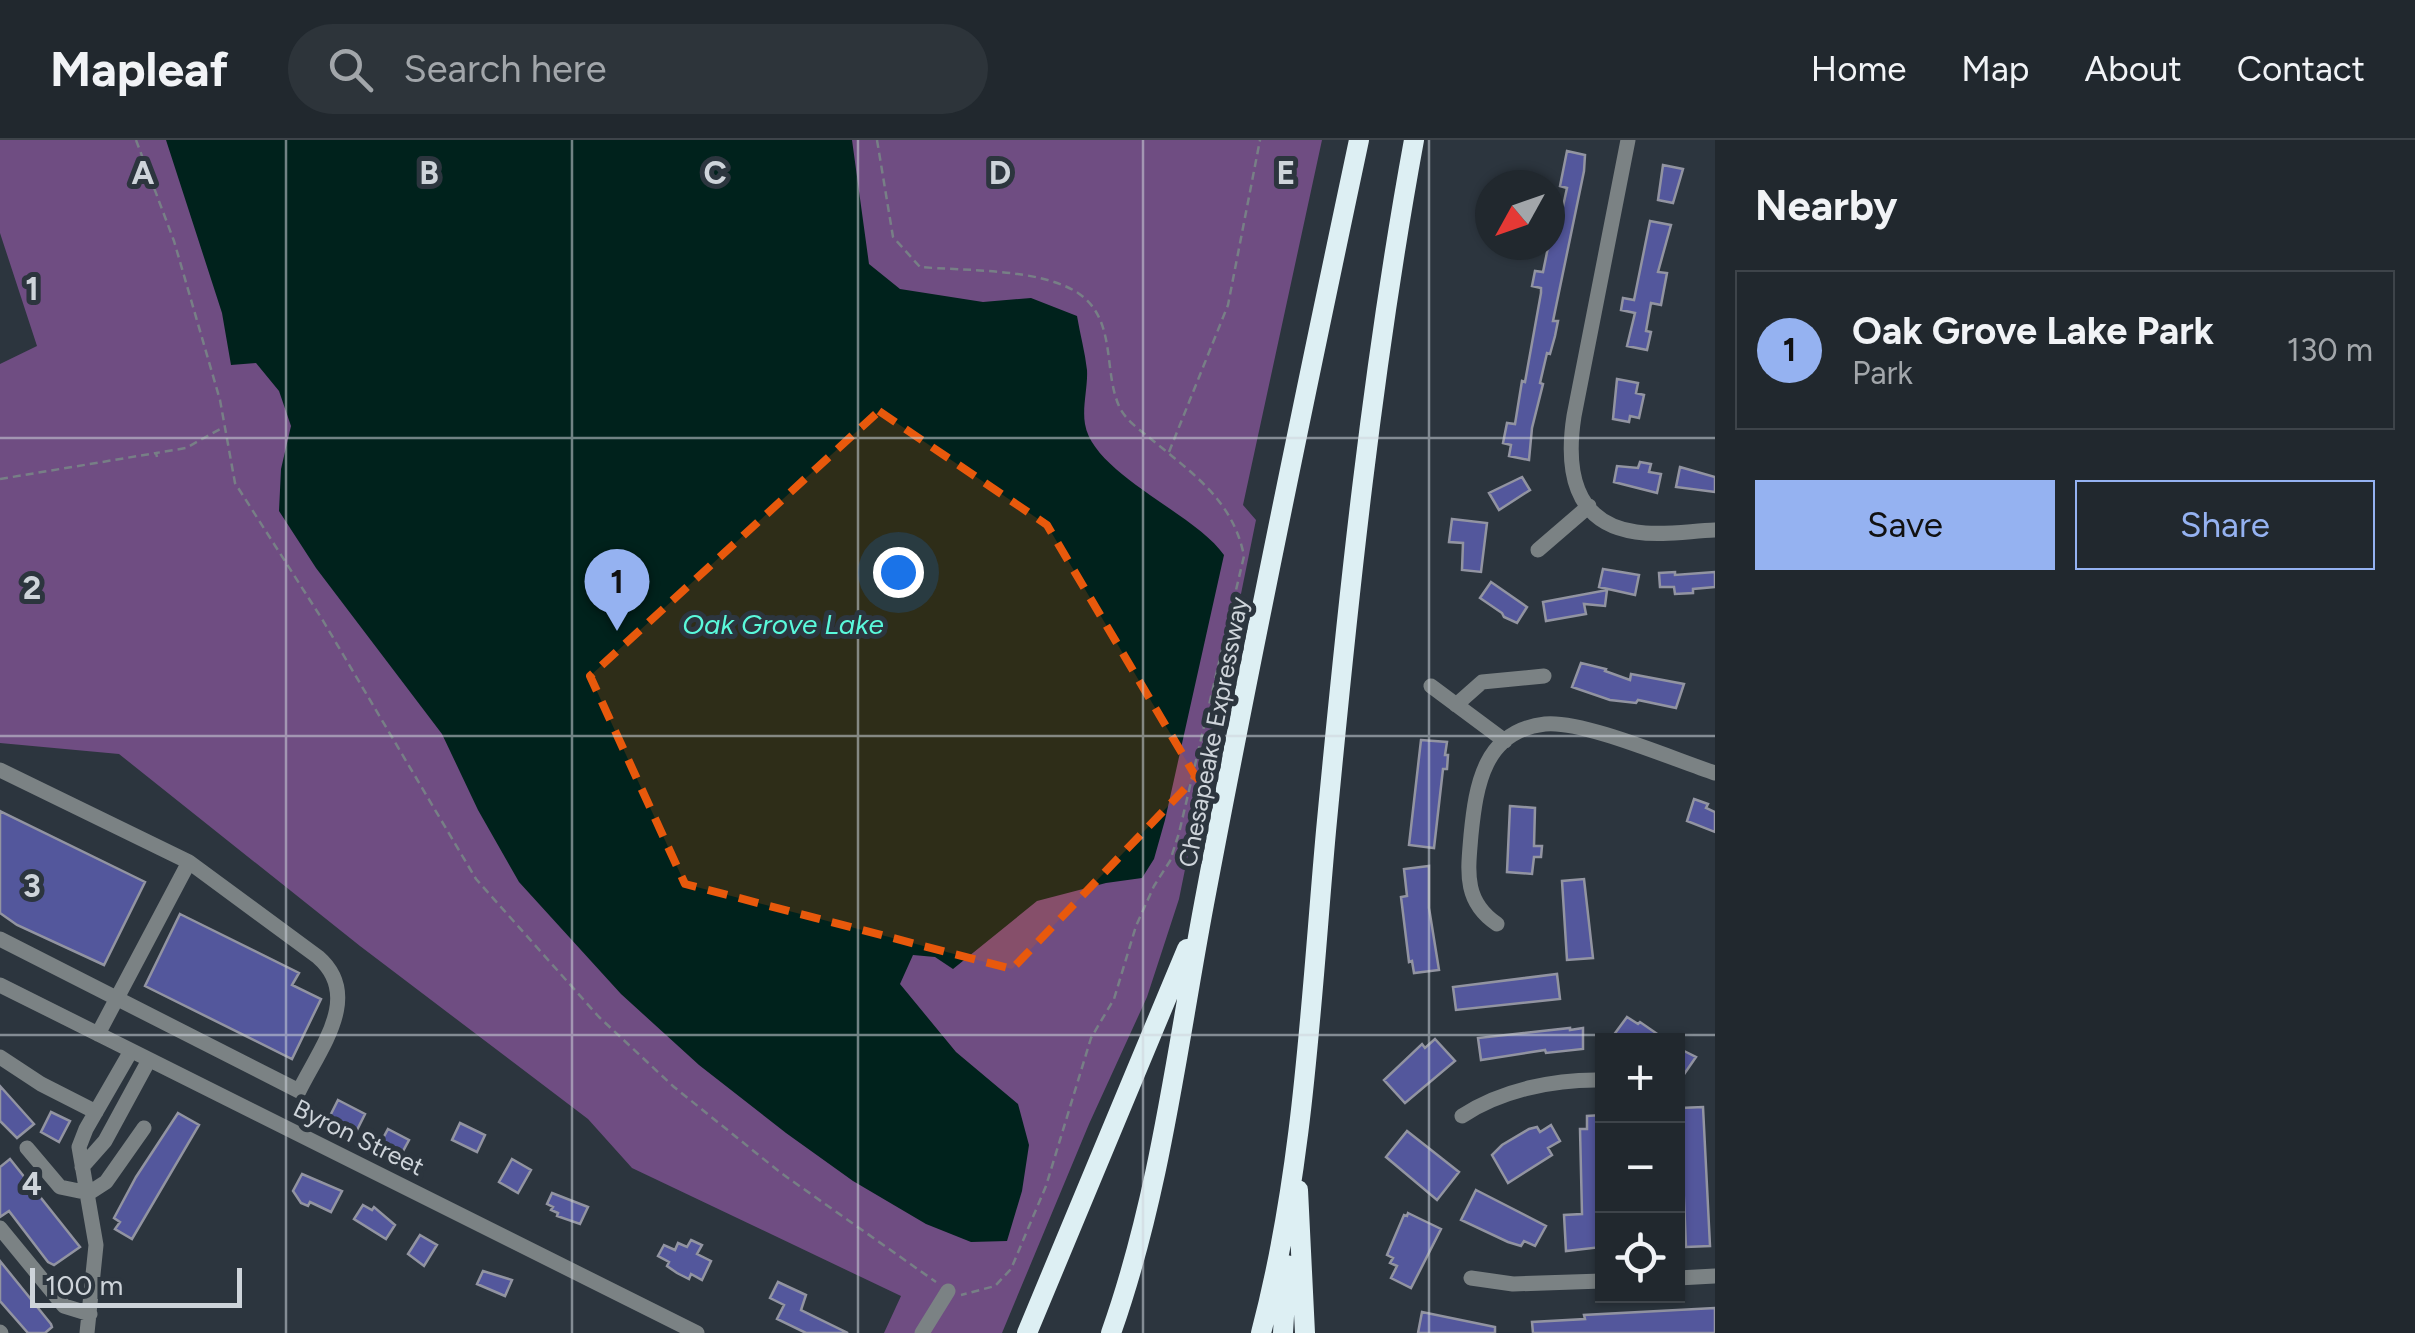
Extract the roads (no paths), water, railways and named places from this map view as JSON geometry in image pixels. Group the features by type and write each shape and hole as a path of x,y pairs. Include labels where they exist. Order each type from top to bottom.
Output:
{"highway":[{"name":"Chesapeake Expressway","path":"1110,1333 1134,1259 1155,1169 1204,905 1359,140"},
{"path":"1261,1333 1290,1185 1350,576 1384,321 1414,140"},
{"path":"1027,1333 1204,905"},
{"path":"1299,1112 1298,1207 1305,1333"},
{"path":"1283,1333 1290,1185"}],"street":[{"path":"1628,140 1568,450 1573,480 1589,506 1609,522 1636,532 1715,530"},
{"path":"1538,550 1589,506"},
{"path":"1456,705 1482,682 1544,676"},
{"path":"1432,686 1503,743"},
{"path":"1497,924 1472,899 1468,873 1476,790 1484,766 1503,743 1532,727 1560,724 1715,773"},
{"path":"0,770 188,862 329,967 339,984 341,1003 299,1092 0,940"},
{"path":"98,1034 188,862"},
{"name":"Byron Street","path":"0,985 696,1333"},
{"path":"87,1333 96,1245 80,1148 131,1051"},
{"path":"0,1057 40,1084 96,1112"},
{"path":"82,1166 106,1140 149,1060"},
{"path":"1462,1116 1489,1100 1524,1089 1595,1081"},
{"path":"26,1148 60,1186 89,1193 106,1182 144,1128"},
{"path":"0,1228 64,1306 90,1314"},
{"path":"1685,1278 1715,1276"},
{"path":"1471,1278 1514,1284 1595,1281"},
{"path":"922,1333 948,1291"}],"water":[{"name":"Oak Grove Lake","path":"166,140 852,140 869,264 900,289 983,302 1031,298 1077,316 1087,370 1085,424 1092,442 1125,477 1192,524 1224,555 1165,820 1154,859 1142,878 1037,901 953,969 935,957 913,955 900,984 956,1052 1018,1104 1029,1145 1022,1191 1007,1241 971,1242 926,1224 853,1181 786,1133 699,1065 621,994 519,882 478,810 442,734 316,568 279,511 281,469 291,426 279,391 256,363 231,365 222,313"}],"place":[{"name":"Oak Grove Lake Park","path":"617,631"}]}
